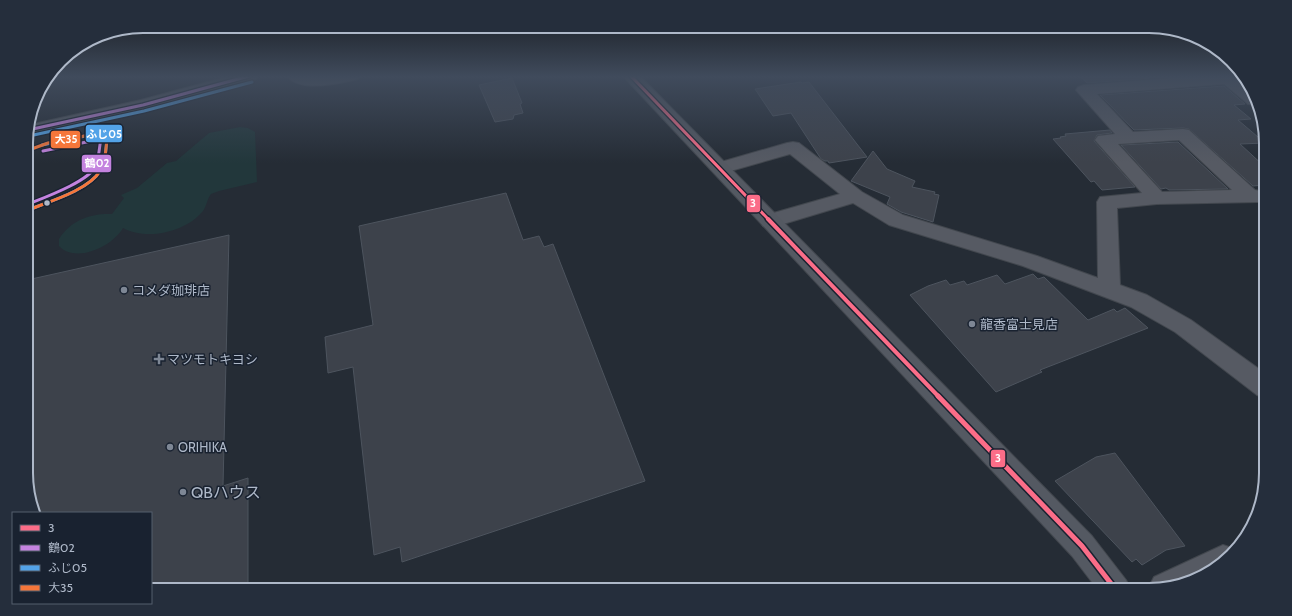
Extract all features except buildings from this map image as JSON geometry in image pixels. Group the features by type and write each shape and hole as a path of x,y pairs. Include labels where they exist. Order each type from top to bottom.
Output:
{"street":[{"path":"34,129 140,105"},
{"path":"659,105 1082,546 1111,583"},
{"path":"1098,105 1129,139"},
{"path":"1157,198 1104,140 1183,134 1258,196"},
{"path":"720,168 793,147 855,196 896,220 1030,261 1109,289 1139,302 1183,326 1259,383"},
{"path":"770,221 855,196"},
{"path":"1109,289 1107,202 1157,198 1258,196"},
{"path":"1188,575 1204,568"}],"green space":[{"path":"240,127 248,128 255,132 257,182 211,194 203,211 196,218 177,229 154,234 143,234 123,228 111,241 94,250 84,253 66,251 59,246 59,239 69,227 89,216 112,214 124,198 121,195 137,188 167,163 176,161 209,133"}],"transit line":[{"name":"鶴02","path":"34,129 144,105"},
{"name":"ふじ05","path":"33,135 167,105"},
{"name":"3","path":"659,105 1082,546 1111,583"},
{"name":"ふじ05","path":"33,208 67,194 94,178 100,172 103,165 107,138 105,134 100,133 42,145"},
{"name":"大35","path":"33,148 48,143 100,133 104,134 107,138 105,155 101,169 95,178 87,184 67,194 33,208"},
{"name":"鶴02","path":"33,202 63,189 89,174 94,169 97,162 101,139 43,151"}],"place":[{"name":"コメダ珈琲店","path":"124,290"},
{"name":"龍香富士見店","path":"972,324"},
{"name":"マツモトキヨシ","path":"159,359"},
{"name":"ORIHIKA","path":"170,447"},
{"name":"QBハウス","path":"183,492"}]}
